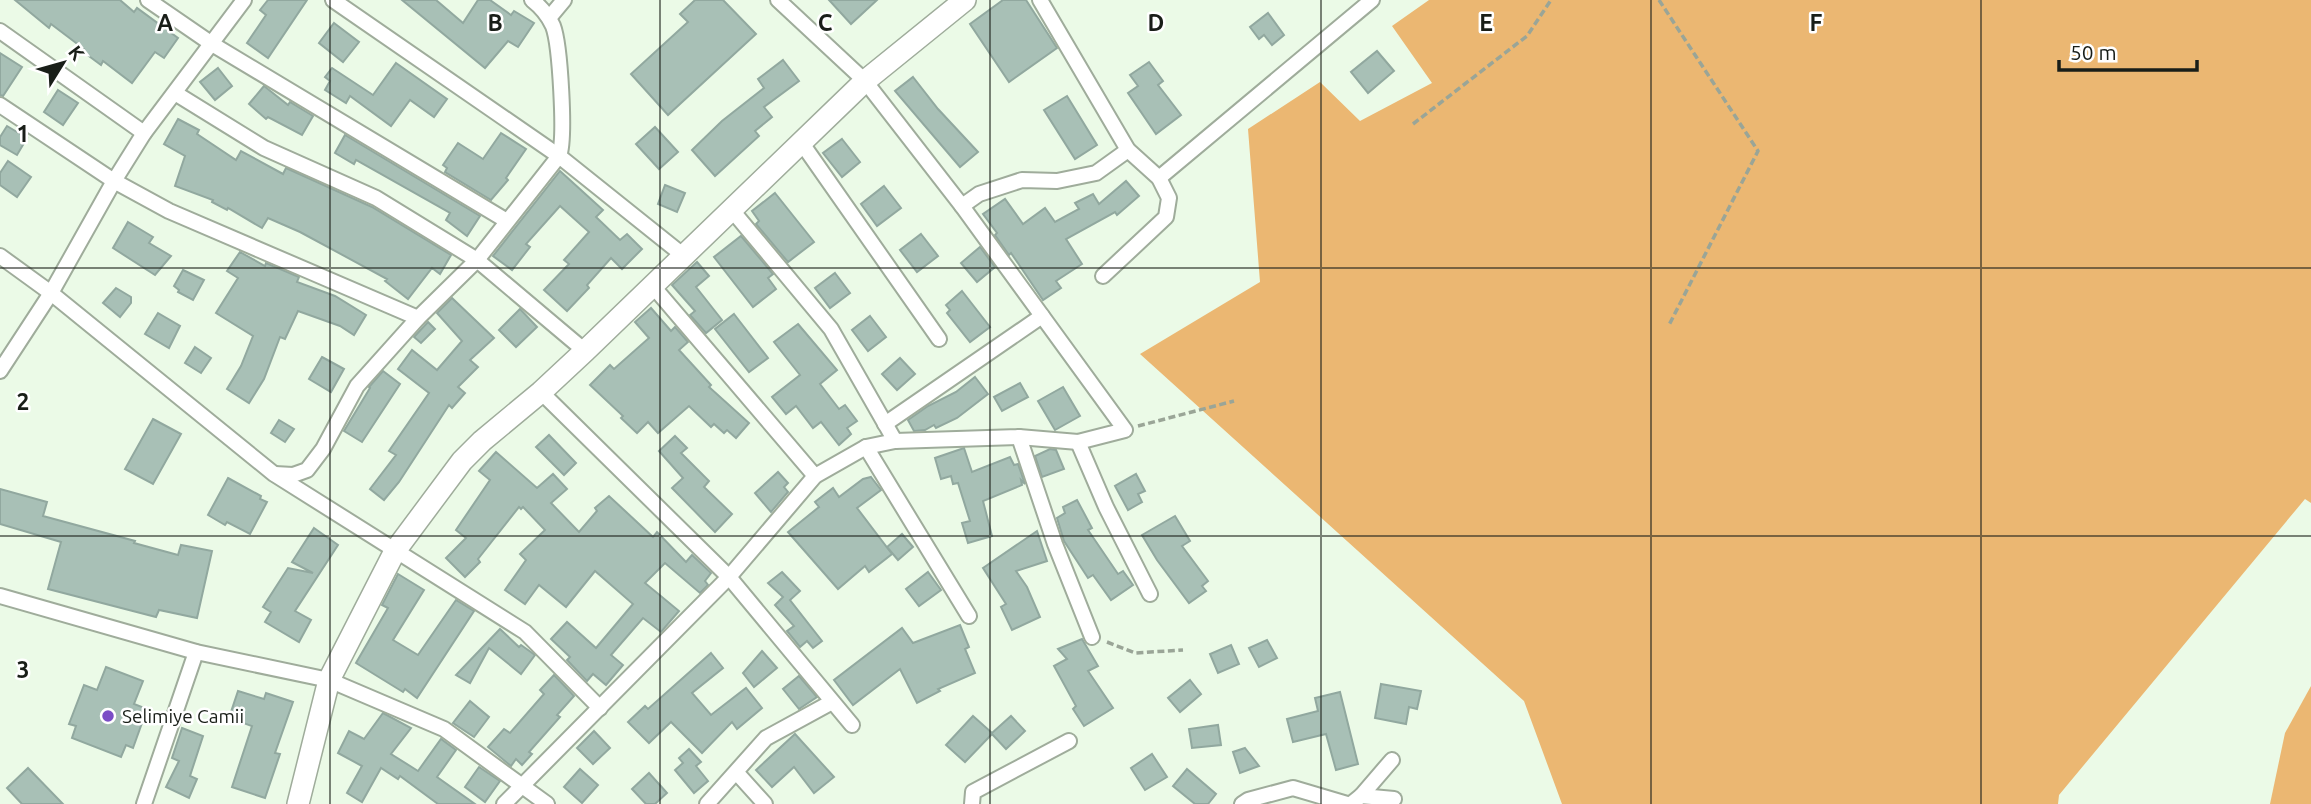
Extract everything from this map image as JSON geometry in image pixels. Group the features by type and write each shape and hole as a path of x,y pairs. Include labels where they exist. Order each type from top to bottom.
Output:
{"street":[{"path":"148,0 212,44 507,221"},
{"path":"0,371 51,293 114,181 144,134 244,0"},
{"path":"333,0 559,156 684,256"},
{"path":"274,474 293,475 307,470 323,449 357,386 418,318 477,260 559,156 563,139 556,36 549,19 532,0"},
{"path":"549,19 564,0"},
{"path":"504,804 729,577 815,476 866,447 895,441 1019,437 1078,442 1125,430 962,206 865,81 778,0"},
{"path":"301,803 329,680 395,551 462,461 585,351 865,81 965,0"},
{"path":"1040,0 1128,150 1158,178 1169,198 1166,217 1103,276"},
{"path":"1158,178 1372,0"},
{"path":"0,31 144,134"},
{"path":"175,93 264,148 376,198 477,260 585,351"},
{"path":"0,105 114,181 169,211 418,318"},
{"path":"801,142 939,339"},
{"path":"962,206 979,194 1021,180 1056,181 1096,173 1128,150"},
{"path":"731,209 831,329 895,441"},
{"path":"0,256 51,293 274,474 525,632 600,708"},
{"path":"652,285 815,476"},
{"path":"885,424 1042,316"},
{"path":"541,391 729,577 852,725"},
{"path":"1019,437 1055,544 1092,637"},
{"path":"1078,442 1106,507 1150,594"},
{"path":"866,447 969,616"},
{"path":"0,596 196,652 329,680 444,729 547,804"},
{"path":"144,804 196,652"},
{"path":"707,804 766,738 832,702"},
{"path":"972,804 972,792 1069,741"},
{"path":"1353,801 1392,760"},
{"path":"737,772 765,804"},
{"path":"1241,804 1293,788 1353,801 1394,799"}],"path":[{"path":"1413,124 1527,36 1551,0"},
{"path":"1659,0 1758,150 1670,326"},
{"path":"1125,430 1234,401"},
{"path":"1092,637 1135,653 1183,650"}],"shaded area":[{"path":"1429,0 2311,0 2311,503 2305,499 2059,795 2058,804 1562,804 1524,701 1140,354 1260,282 1248,129 1320,82 1360,121 1432,83 1392,26"},
{"path":"2311,686 2311,804 2270,804 2285,733"}],"building":[{"path":"15,0 120,0 134,12 137,8 178,38 164,58 155,52 132,83 103,61 101,65 51,24 49,28"},
{"path":"268,0 307,0 268,58 247,43 266,15 260,10"},
{"path":"402,0 436,0 463,23 478,0 490,0 511,15 514,11 534,23 518,47 508,41 485,68"},
{"path":"695,0 723,0 756,34 668,115 631,74 688,22 680,14"},
{"path":"829,0 877,0 851,24"},
{"path":"1003,0 1026,0 1057,48 1009,82 970,24"},
{"path":"1268,13 1284,35 1272,45 1264,35 1259,39 1250,27"},
{"path":"334,23 359,42 343,62 319,43"},
{"path":"1377,51 1394,71 1368,93 1351,72"},
{"path":"0,53 22,67 3,96 0,95"},
{"path":"783,60 799,81 764,107 772,117 755,131 759,136 715,176 692,150 722,121 764,88 758,79"},
{"path":"1149,62 1163,81 1158,85 1181,115 1156,134 1128,93 1138,86 1130,75"},
{"path":"396,63 447,99 434,117 410,100 391,126 350,96 346,103 325,90 330,81 325,77 332,68 373,95"},
{"path":"218,68 232,86 215,100 200,82"},
{"path":"913,77 978,152 960,167 895,91"},
{"path":"264,86 288,105 290,102 313,116 302,135 268,117 266,119 249,104"},
{"path":"58,90 78,103 63,125 44,112"},
{"path":"1067,96 1097,145 1075,159 1044,110"},
{"path":"178,119 199,130 197,134 236,160 241,151 283,174 286,168 372,207 451,255 440,274 432,268 408,299 385,281 387,279 300,232 268,218 262,228 212,202 213,200 175,186 185,156 164,144"},
{"path":"7,126 27,138 17,155 0,145 0,137"},
{"path":"655,127 678,152 659,169 636,144"},
{"path":"501,133 526,149 506,178 508,180 491,200 445,172 447,168 443,165 458,143 483,159"},
{"path":"345,135 480,216 467,236 446,220 450,213 356,160 354,164 335,153"},
{"path":"842,139 860,162 842,177 823,153"},
{"path":"8,161 31,177 17,197 0,185 0,173"},
{"path":"560,171 603,210 596,217 620,240 627,234 642,249 622,269 611,258 587,285 589,288 567,311 544,290 569,264 564,260 589,232 560,206 526,244 530,247 512,270 493,256"},
{"path":"1126,181 1139,196 1117,215 1115,212 1066,239 1082,264 1056,281 1061,288 1043,300 1011,253 1009,255 995,235 997,233 983,214 1005,199 1023,224 1045,208 1055,222 1079,209 1075,203 1093,194 1099,204"},
{"path":"665,185 685,193 677,212 658,204"},
{"path":"884,186 901,208 877,226 861,204"},
{"path":"775,193 814,242 788,262 756,224 759,221 752,211"},
{"path":"128,222 153,237 149,243 171,256 155,275 113,248"},
{"path":"921,234 938,256 917,272 900,250"},
{"path":"741,236 773,274 768,278 776,289 753,307 714,257"},
{"path":"980,247 995,267 977,282 961,263"},
{"path":"240,252 265,266 266,263 299,277 297,282 335,296 366,315 354,335 340,326 298,311 285,339 280,337 264,379 249,403 227,389 241,366 253,336 216,313 238,278 227,271"},
{"path":"697,262 709,276 696,287 722,320 706,333 690,315 695,311 672,285"},
{"path":"183,270 204,280 193,300 178,292 174,286"},
{"path":"835,273 850,293 830,308 815,288"},
{"path":"116,288 131,297 131,303 120,317 103,303"},
{"path":"962,291 990,327 970,342 947,313 950,310 946,305"},
{"path":"452,298 494,338 470,360 478,367 458,387 465,393 452,408 449,405 399,482 384,500 370,489 396,455 389,451 429,393 398,369 412,350 437,370 462,341 437,313"},
{"path":"651,308 671,331 675,327 688,342 679,350 711,385 709,387 749,423 736,438 727,430 724,433 714,424 711,427 689,406 658,433 648,422 637,433 590,385 610,365 614,369 649,338 635,322"},
{"path":"520,309 537,327 516,347 499,330"},
{"path":"158,313 180,326 169,348 145,334"},
{"path":"734,314 768,358 749,372 715,329"},
{"path":"870,316 886,337 868,351 852,330"},
{"path":"428,322 435,329 421,343 414,337"},
{"path":"798,324 837,370 820,384 839,409 845,405 857,421 847,428 851,434 839,445 821,422 813,428 796,406 786,414 772,397 800,375 774,342"},
{"path":"195,347 211,358 201,373 185,363"},
{"path":"322,357 344,369 331,392 309,379"},
{"path":"900,358 915,374 897,390 882,374"},
{"path":"383,371 400,384 362,442 344,431 369,387"},
{"path":"975,377 988,394 957,418 936,428 934,425 925,430 914,431 908,420 956,392"},
{"path":"1020,383 1028,397 1002,411 994,397"},
{"path":"1063,387 1080,416 1055,430 1038,401"},
{"path":"153,419 181,434 153,484 125,469"},
{"path":"279,420 294,429 285,442 271,433"},
{"path":"549,435 576,463 564,475 536,447"},
{"path":"675,436 687,448 681,453 709,481 704,487 732,514 715,532 672,488 683,478 659,451"},
{"path":"964,448 972,472 1010,457 1014,465 1018,464 1025,484 1021,480 1022,485 983,501 992,536 968,543 962,523 970,521 958,483 953,484 951,476 941,479 935,458"},
{"path":"1050,449 1056,450 1064,469 1042,477 1035,456"},
{"path":"496,452 537,488 553,474 567,489 551,503 579,532 597,511 595,508 609,496 653,537 657,532 686,562 692,555 711,573 705,581 708,585 700,593 665,563 645,583 679,611 661,632 643,618 611,655 623,665 606,685 593,674 587,681 567,660 570,657 551,639 567,622 596,648 633,604 595,571 566,607 539,585 525,604 505,590 526,560 520,554 545,530 523,507 519,507 478,559 480,562 465,577 446,558 466,538 456,530 490,480 479,471"},
{"path":"778,472 788,483 784,487 788,492 771,512 755,493"},
{"path":"1136,474 1145,491 1138,494 1142,502 1128,510 1115,486"},
{"path":"871,477 881,490 857,508 892,554 869,572 865,566 838,589 788,532 819,507 815,502 833,488 839,497 863,479"},
{"path":"228,478 267,502 250,534 227,522 225,525 208,515"},
{"path":"0,489 47,502 43,516 135,541 134,543 178,555 181,545 212,551 197,618 159,610 156,617 48,589 61,542 0,524"},
{"path":"1077,500 1092,528 1088,530 1118,574 1123,571 1133,585 1111,600 1093,575 1088,578 1064,541 1057,518 1065,513 1063,507"},
{"path":"1175,516 1190,541 1182,546 1208,581 1202,586 1206,591 1189,603 1142,535"},
{"path":"314,528 338,545 295,611 311,620 299,642 265,622 271,612 263,607 288,568 313,573 292,562"},
{"path":"1037,531 1047,561 1016,571 1027,587 1040,617 1012,630 1001,607 1006,604 983,568"},
{"path":"902,534 913,547 898,560 887,547"},
{"path":"782,572 800,591 790,600 822,641 813,648 807,641 800,647 787,631 794,626 775,605 783,597 768,583"},
{"path":"928,572 941,590 919,606 906,589"},
{"path":"398,574 424,590 393,640 418,655 456,600 474,611 417,698 356,663 388,608 382,605"},
{"path":"960,625 969,647 965,649 975,673 938,689 940,691 917,703 900,669 853,705 834,680 902,628 913,643"},
{"path":"500,629 519,647 521,645 535,655 521,674 489,648 470,683 456,675"},
{"path":"1082,639 1098,666 1088,671 1113,708 1084,726 1073,709 1076,706 1054,666 1067,659 1058,649"},
{"path":"1267,640 1277,658 1259,667 1249,648"},
{"path":"1231,645 1239,664 1218,673 1210,654"},
{"path":"762,651 777,668 754,687 743,673"},
{"path":"711,653 723,668 692,693 711,715 746,688 762,708 737,729 732,722 702,753 671,722 649,743 628,722 645,706 648,709"},
{"name":"Selimiye Camii","path":"106,667 143,681 134,704 147,709 133,748 126,745 121,757 72,738 76,726 69,724 84,685 97,690"},
{"path":"554,675 574,696 557,715 560,717 529,752 532,754 522,765 516,759 511,766 488,747 504,729 510,733 544,694 540,690"},
{"path":"799,676 817,697 799,709 783,689"},
{"path":"1190,680 1201,694 1180,712 1168,698"},
{"path":"1381,684 1421,691 1417,709 1409,707 1406,724 1375,718"},
{"path":"238,691 264,699 266,693 293,702 275,753 280,754 265,798 232,787 252,726 229,718"},
{"path":"1340,692 1358,764 1336,770 1326,734 1293,742 1287,719 1318,711 1315,698"},
{"path":"470,701 489,717 474,737 453,723"},
{"path":"383,713 411,728 391,754 418,771 441,739 456,750 437,777 475,804 438,804 400,776 398,779 381,768 362,802 347,793 362,766 338,753 349,731 364,739"},
{"path":"973,716 992,733 1011,716 1025,731 1006,749 992,734 965,762 946,745"},
{"path":"1218,725 1221,745 1192,748 1189,729"},
{"path":"182,728 203,736 190,776 197,779 189,798 166,787 179,761 172,758"},
{"path":"594,731 610,748 593,764 577,748"},
{"path":"795,734 834,777 814,793 794,767 772,787 756,770"},
{"path":"1245,748 1259,766 1240,773 1233,752"},
{"path":"689,749 701,762 696,766 708,781 694,793 675,770 683,763 679,758"},
{"path":"1152,754 1167,777 1145,790 1131,768"},
{"path":"479,767 500,781 485,802 465,787"},
{"path":"28,768 63,804 22,804 7,788"},
{"path":"580,769 598,785 582,803 564,787"},
{"path":"1187,769 1216,794 1208,804 1195,804 1173,786"},
{"path":"649,773 667,793 655,804 646,804 632,789"}],"place":[{"name":"Selimiye Camii","path":"108,716"}]}
